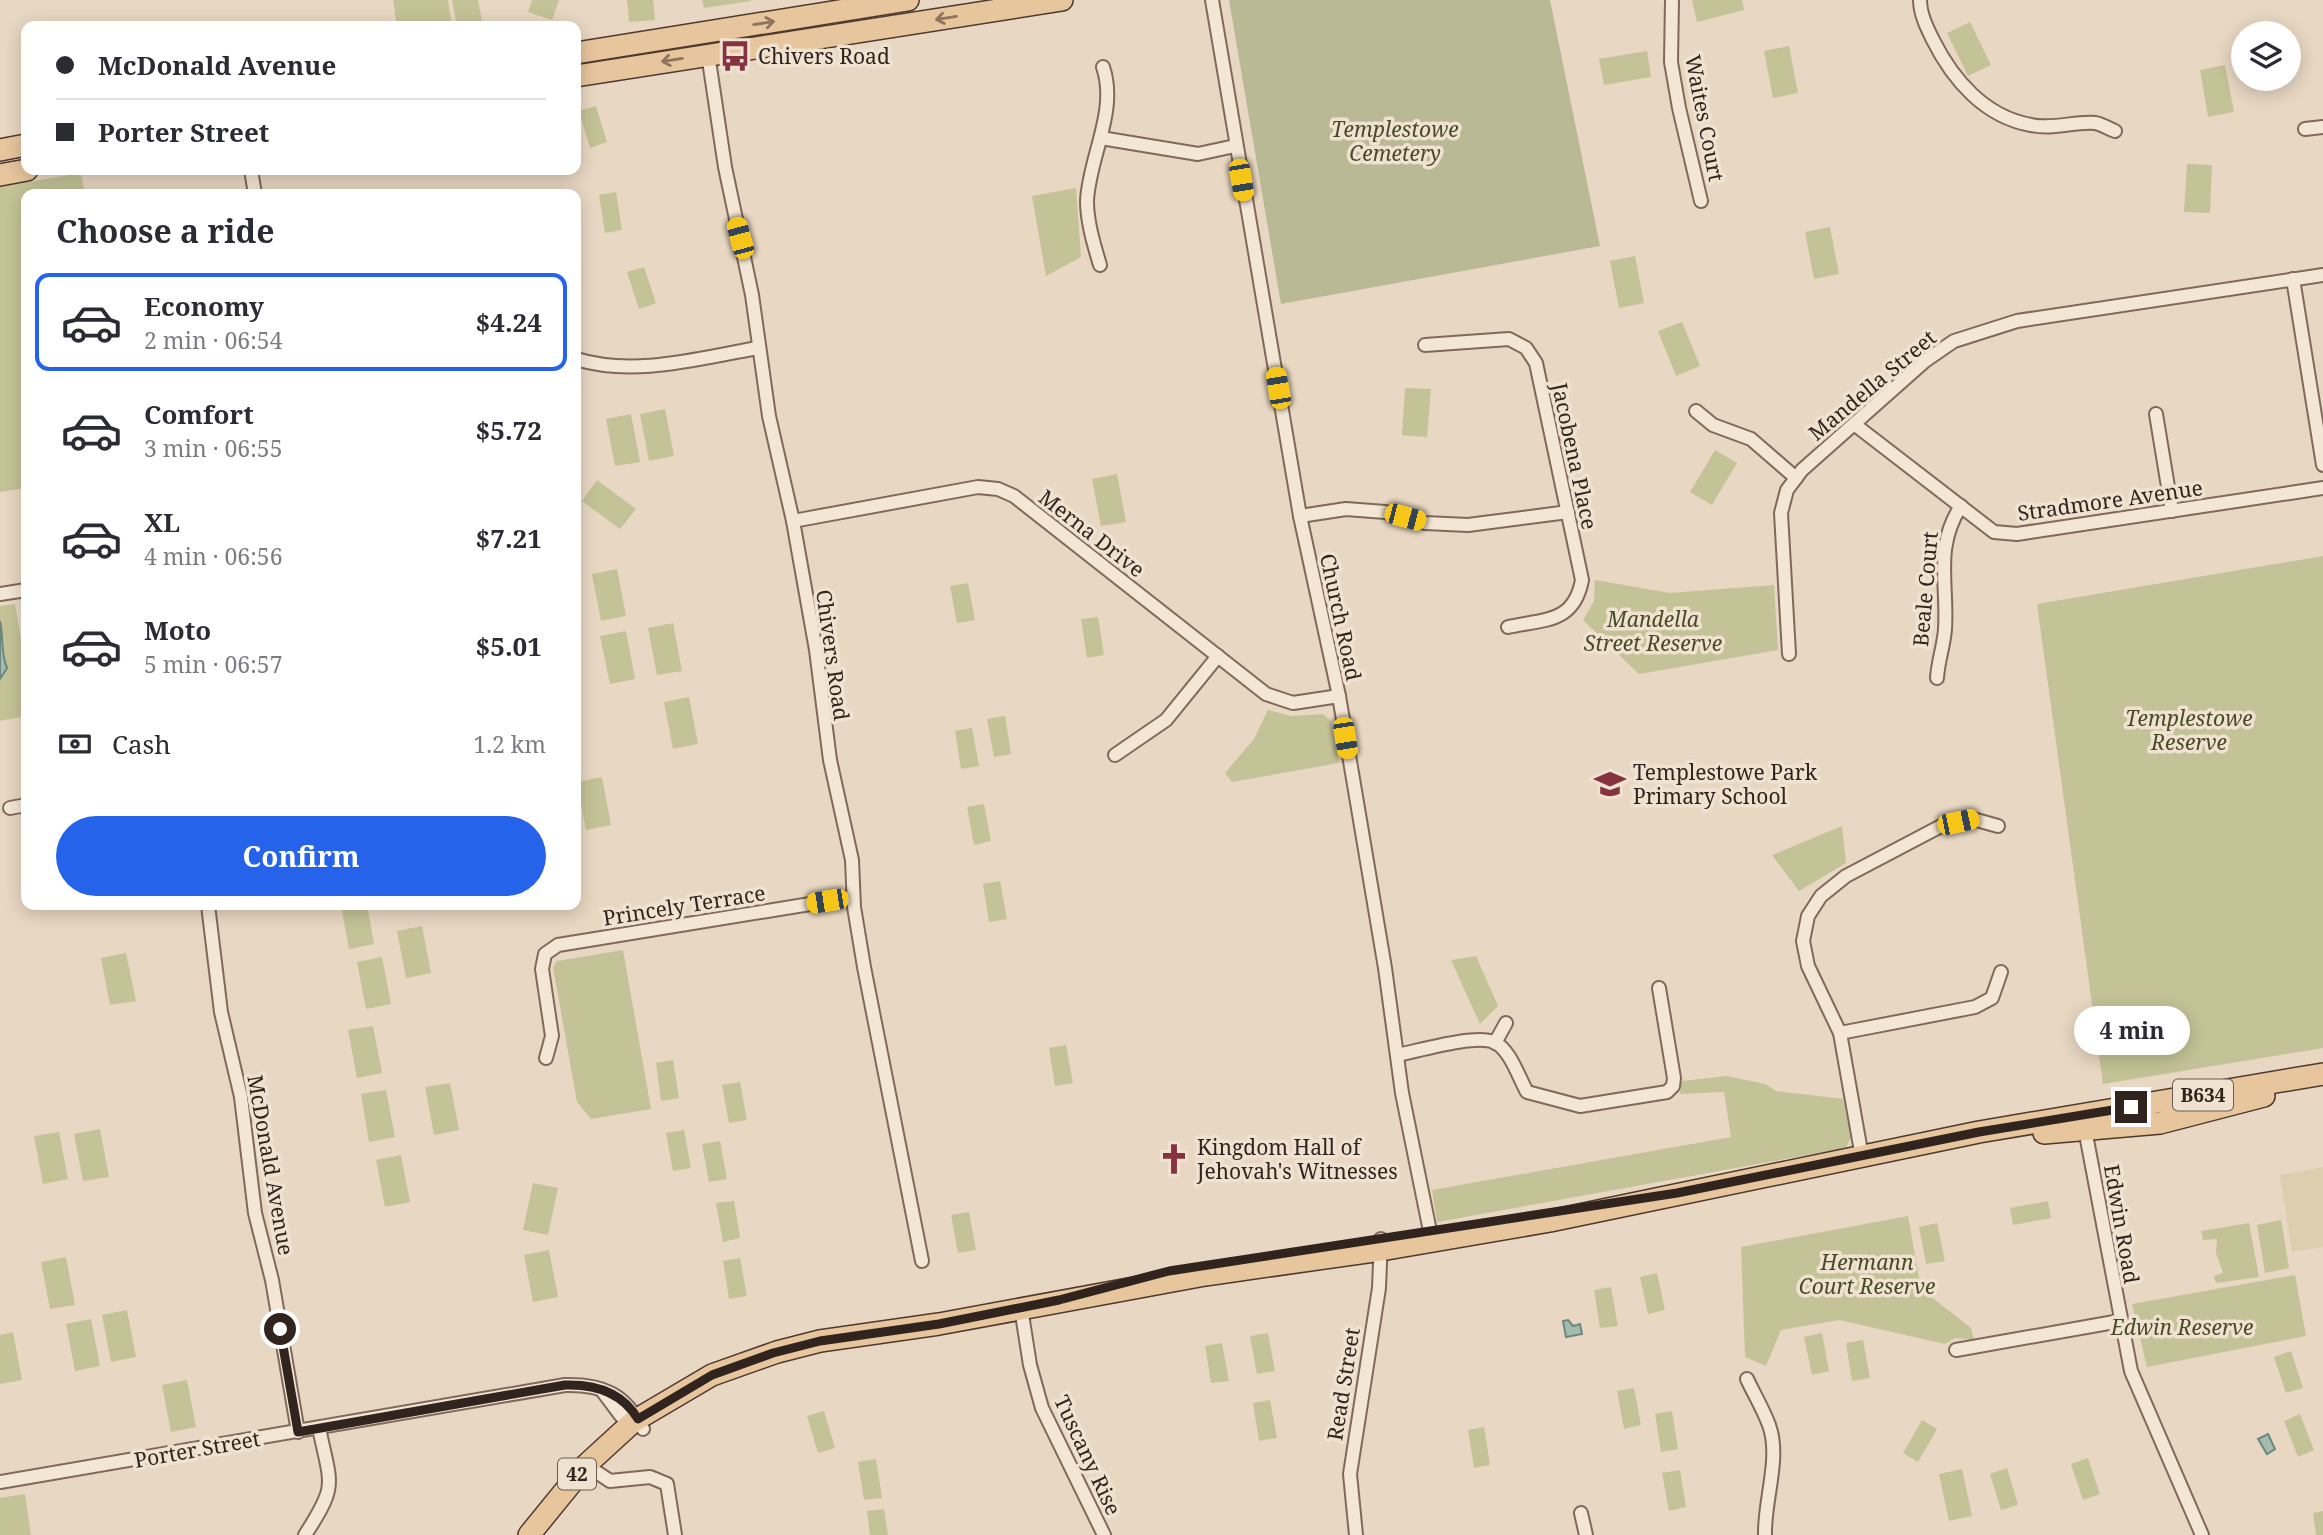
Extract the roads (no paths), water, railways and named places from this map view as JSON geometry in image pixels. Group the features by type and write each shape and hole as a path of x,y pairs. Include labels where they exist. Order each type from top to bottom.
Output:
{"main road":[{"path":"581,52 908,0"},
{"path":"581,75 1062,0"},
{"path":"0,150 21,146"},
{"path":"0,175 21,171"},
{"name":"B634","path":"1862,1157 2083,1122 2169,1100 2323,1074"},
{"name":"B634","path":"2083,1122 2125,1128 2186,1117 2323,1084"},
{"name":"42","path":"529,1535 590,1468 636,1423 695,1384 737,1365 820,1341 1021,1308 1169,1271 1381,1245 1677,1193 1862,1157"},
{"name":"42","path":"540,1535 590,1468"}],"street":[{"name":"Church Road","path":"1212,0 1300,516 1339,696 1397,1055 1431,1236"},
{"name":"Waites Court","path":"1672,0 1671,62 1701,201"},
{"path":"1920,0 1920,9 1942,57 1957,81 1978,100 2000,114 2030,125 2062,128 2095,123 2115,131"},
{"name":"Chivers Road","path":"708,54 725,167 752,295 769,416 793,521 816,650 828,748 852,860 853,897 863,967 922,1261"},
{"path":"1100,265 1087,202 1101,138 1107,78 1103,67"},
{"path":"2305,128 2323,127"},
{"path":"1101,138 1198,154 1235,146"},
{"name":"Mandella Street","path":"1789,654 1781,513 1787,490 1796,478 1924,361 1954,341 2017,321 2323,275"},
{"path":"2293,279 2323,465"},
{"name":"Jacobena Place","path":"1426,345 1509,339 1526,348 1536,363 1582,580 1578,601 1565,612 1508,627"},
{"path":"581,360 618,366 662,365 758,348"},
{"path":"1696,411 1713,425 1751,439 1796,478"},
{"path":"2156,414 2172,511"},
{"name":"Stradmore Avenue","path":"1854,424 1994,532 2017,534 2323,488"},
{"name":"Merna Drive","path":"793,521 978,487 998,489 1014,496 1266,694 1293,703 1339,696"},
{"name":"Beale Court","path":"1937,678 1945,630 1943,554 1948,525 1961,506"},
{"path":"1300,516 1346,509 1385,512 1425,523 1468,525 1568,512"},
{"path":"0,594 21,591"},
{"path":"1115,755 1166,720 1218,656"},
{"path":"10,808 21,806"},
{"path":"1862,1157 1840,1033 1808,966 1804,941 1808,916 1821,896 1846,876 1943,825 1973,819 1998,826"},
{"name":"Princely Terrace","path":"546,1058 552,1036 542,969 545,954 558,945 853,897"},
{"name":"McDonald Avenue","path":"209,910 221,1012 241,1097 255,1213 272,1280 298,1432"},
{"path":"1840,1033 1975,1007 1992,998 2001,972"},
{"path":"1397,1055 1476,1041 1495,1042 1506,1054 1527,1093 1551,1100 1580,1106 1667,1092 1674,1086 1674,1078 1659,988"},
{"path":"1495,1042 1506,1023"},
{"path":"2169,1100 2172,1112 2186,1117"},
{"name":"Edwin Road","path":"2083,1122 2120,1321 2132,1371 2202,1535"},
{"name":"Read Street","path":"1356,1535 1350,1474 1379,1288 1381,1245"},
{"name":"Tuscany Rise","path":"1021,1308 1030,1365 1042,1408 1104,1535"},
{"path":"1956,1350 2120,1321"},
{"path":"1747,1379 1770,1426 1773,1452 1765,1511 1765,1535"},
{"name":"Porter Street","path":"0,1482 565,1385 601,1389 631,1407 636,1423"},
{"path":"305,1535 327,1501 331,1488 319,1428"},
{"path":"590,1468 610,1481 650,1477 667,1485 675,1535"},
{"path":"1581,1513 1586,1535"}],"place":[{"name":"Chivers Road","path":"735,56"},
{"name":"Templestowe Park Primary School","path":"1610,784"},
{"name":"Kingdom Hall of Jehovah's Witnesses","path":"1174,1159"}],"park label":[{"name":"Templestowe Cemetery","path":"1395,141"},
{"name":"Mandella Street Reserve","path":"1653,631"},
{"name":"Templestowe Reserve","path":"2189,730"},
{"name":"Hermann Court Reserve","path":"1867,1274"},
{"name":"Edwin Reserve","path":"2182,1327"}]}
